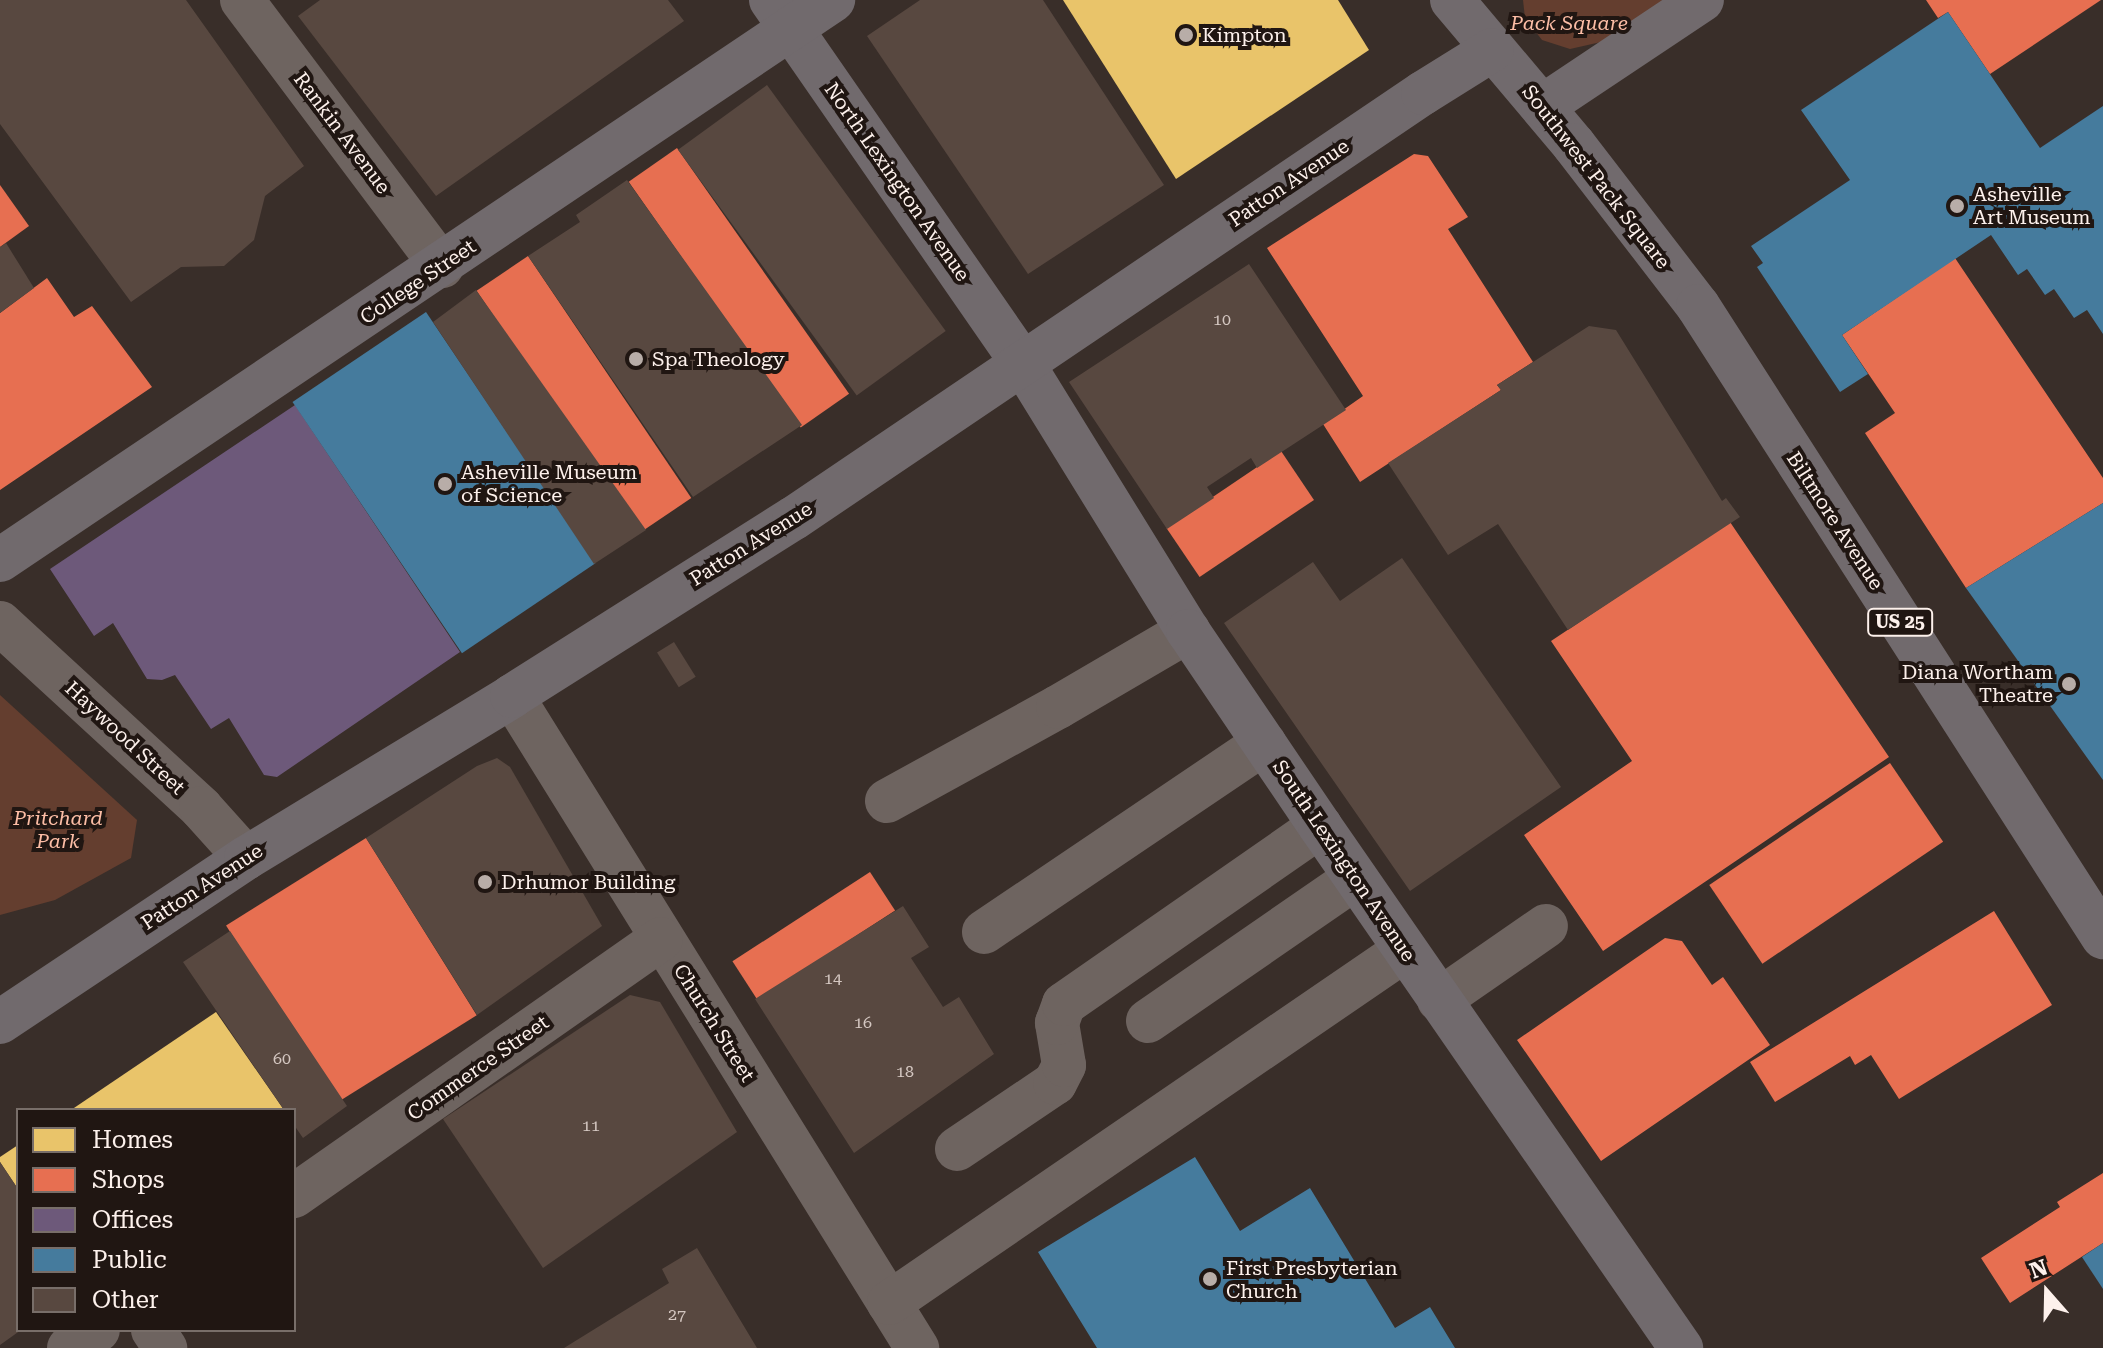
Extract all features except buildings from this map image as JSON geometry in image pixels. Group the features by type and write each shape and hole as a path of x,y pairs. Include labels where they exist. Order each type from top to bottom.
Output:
{"main road":[{"name":"College Street","path":"0,560 442,266 781,14 833,0"},
{"name":"US 25","path":"1452,0 1492,50"},
{"path":"1543,106 1702,0"},
{"name":"North Lexington Avenue","path":"781,14 1023,364"},
{"name":"Southwest Pack Square","path":"1492,50 1543,106 1698,306"},
{"name":"Patton Avenue","path":"0,1022 246,858 512,696 794,518 1423,93 1492,50"},
{"name":"Biltmore Avenue","path":"1698,306 2096,913"},
{"name":"South Lexington Avenue","path":"1023,364 1188,631 1681,1348"}],"street":[{"name":"Rankin Avenue","path":"242,0 442,266"},
{"name":"Haywood Street","path":"0,623 201,808 246,858"},
{"path":"887,801 1188,631"},
{"name":"Church Street","path":"512,696 917,1348"},
{"path":"984,932 1264,743"},
{"path":"957,1149 1055,1083 1064,1065 1057,1023 1064,1004 1320,826"},
{"path":"1148,1021 1355,878"},
{"path":"1439,1000 1546,926"},
{"name":"Commerce Street","path":"296,1195 661,939"},
{"path":"889,1303 1405,950"},
{"path":"69,1348 95,1332"}],"green space":[{"name":"Pack Square","path":"1523,0 1665,0 1601,42 1570,49 1542,40 1525,18"},
{"name":"Pritchard Park","path":"0,695 137,820 131,858 55,900 0,915"}],"place":[{"name":"Kimpton","path":"1186,35"},
{"name":"Asheville Art Museum","path":"1957,206"},
{"name":"Spa Theology","path":"636,359"},
{"name":"Asheville Museum of Science","path":"445,484"},
{"name":"Diana Wortham Theatre","path":"2069,684"},
{"name":"Drhumor Building","path":"485,882"},
{"name":"First Presbyterian Church","path":"1210,1279"}]}
